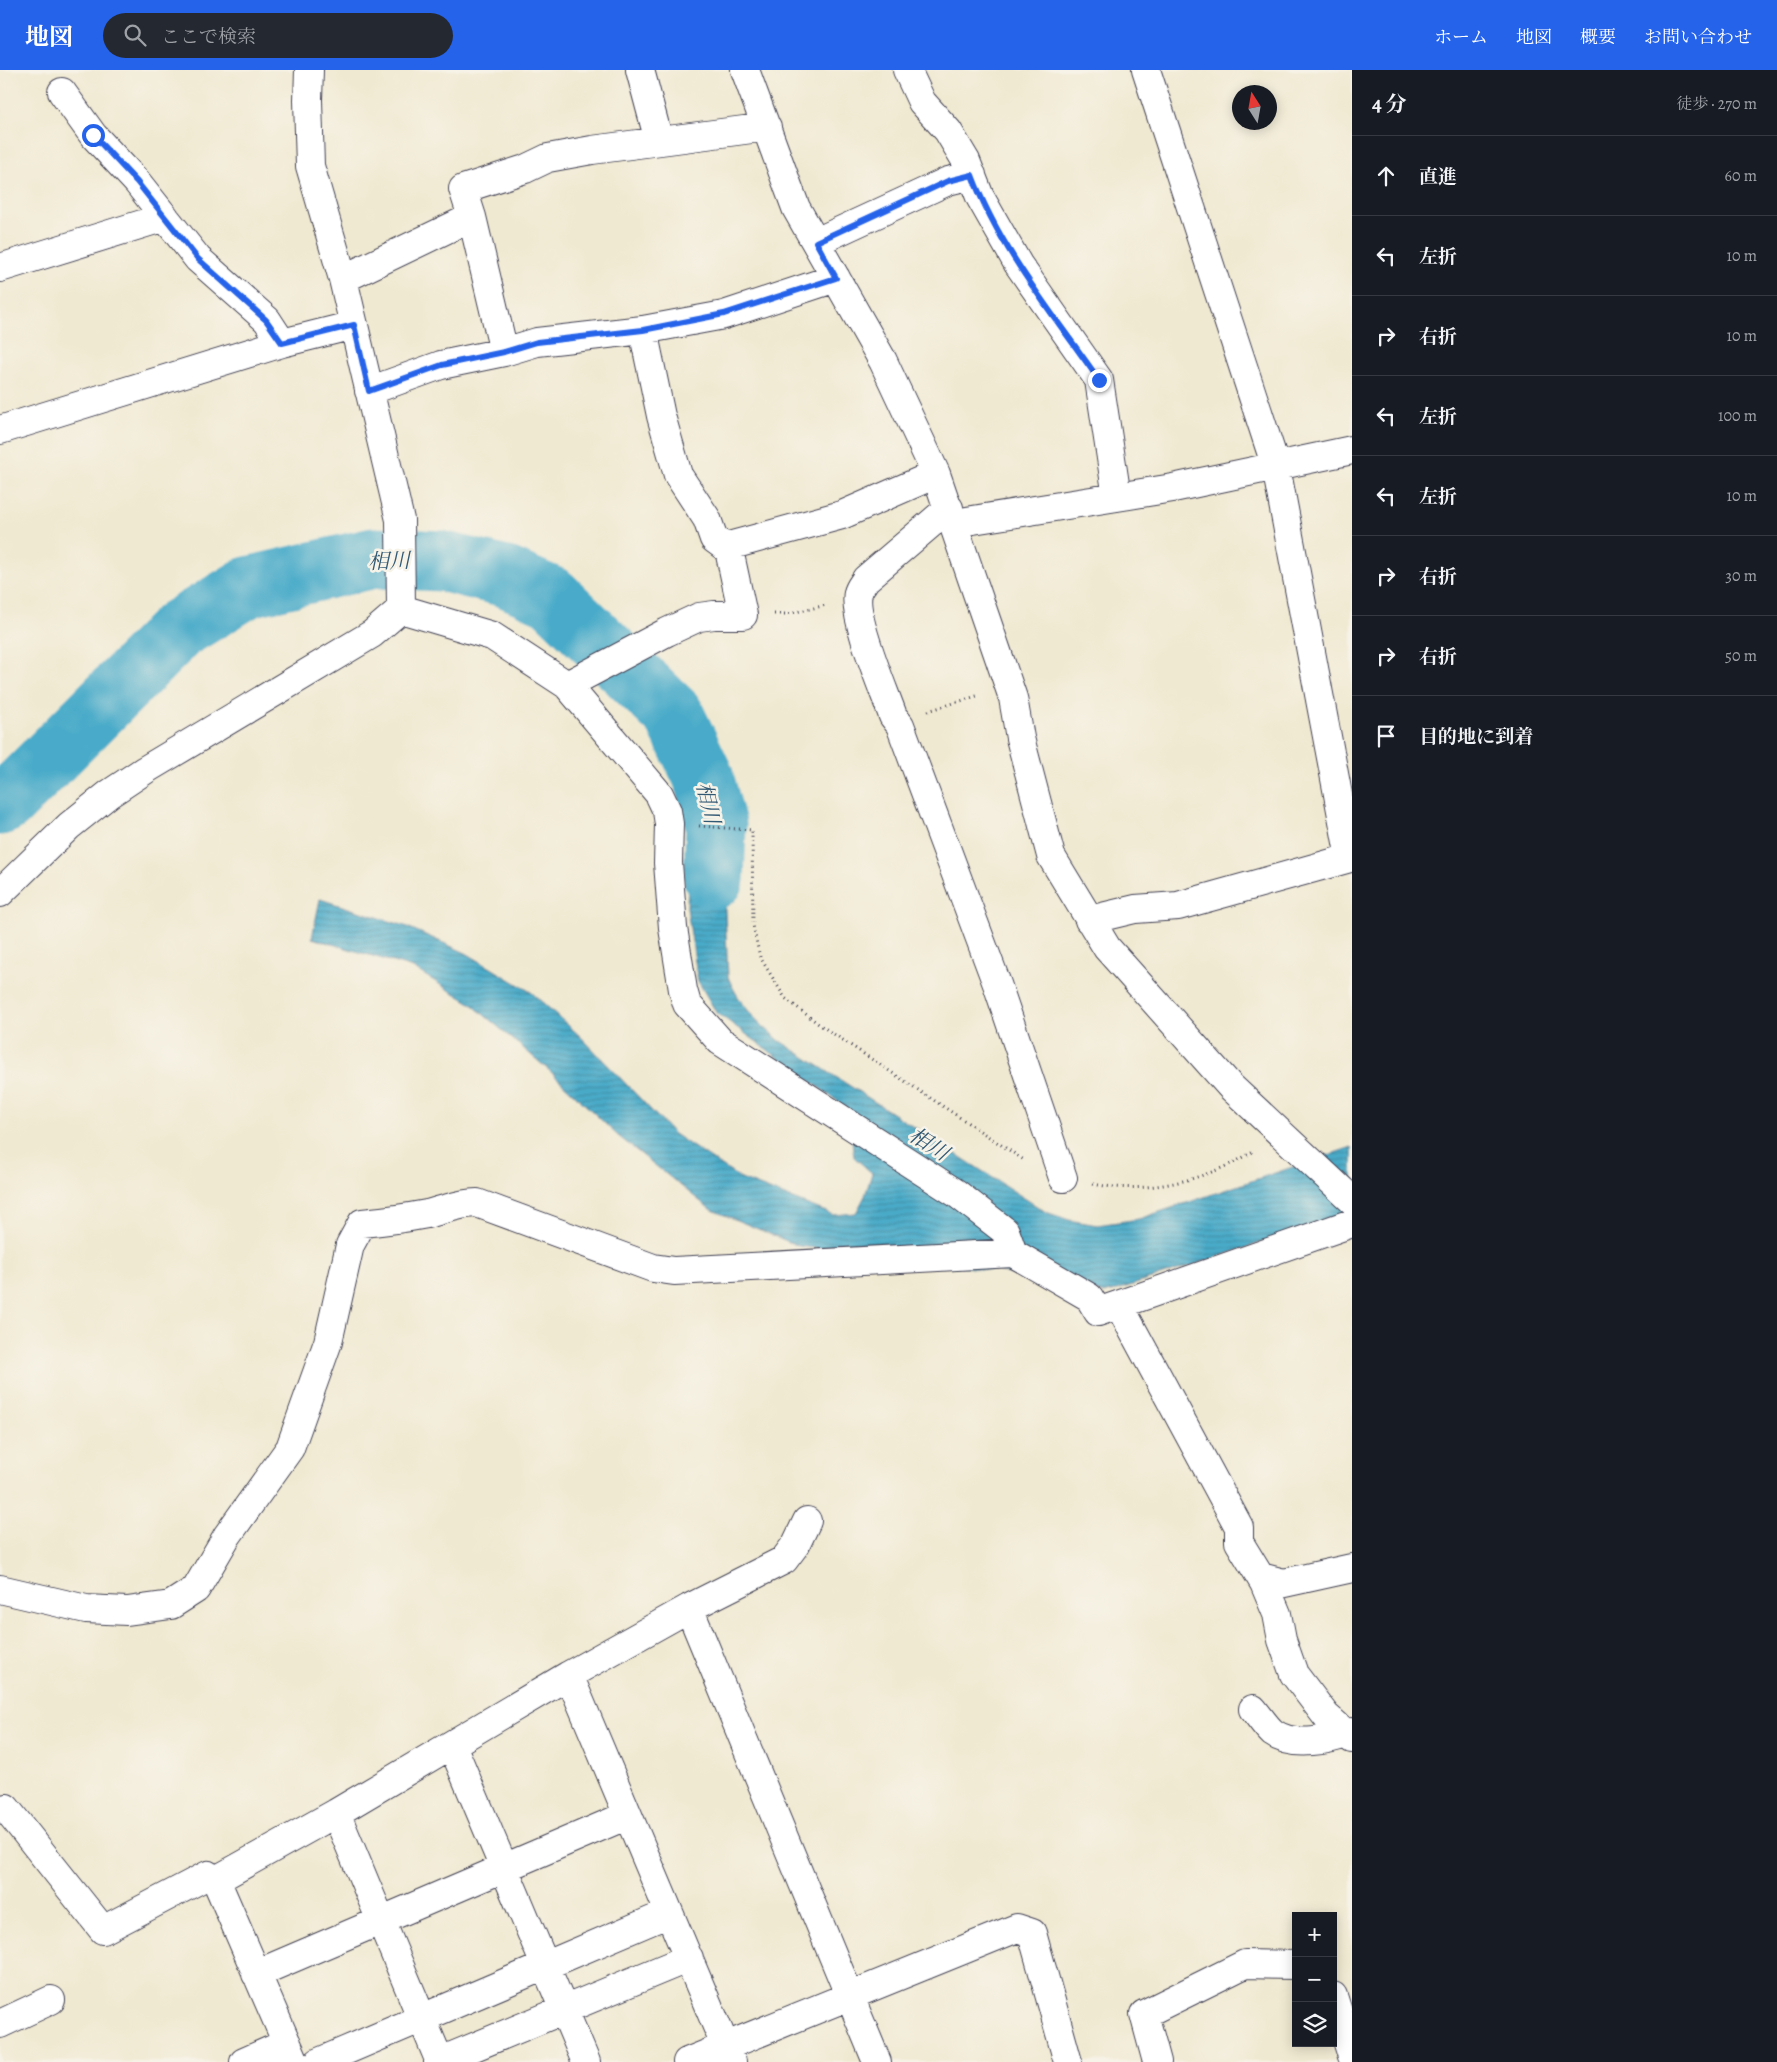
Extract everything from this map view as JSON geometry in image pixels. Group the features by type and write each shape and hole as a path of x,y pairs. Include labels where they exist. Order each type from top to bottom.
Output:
{"street":[{"path":"309,70 310,166 343,279 400,520 401,610"},
{"path":"640,70 659,141"},
{"path":"745,70 796,208 883,360 936,474 1010,686 1020,738 1051,856 1107,948 1230,1086 1352,1200"},
{"path":"906,70 922,102 948,131 972,175 980,197 1018,264 1099,380 1117,497"},
{"path":"1089,920 1136,909 1178,906 1351,864 1276,467 1146,70"},
{"path":"62,92 93,135 137,182 198,259 266,320 282,343"},
{"path":"504,352 472,217 463,189 526,169 548,158 659,141 767,128"},
{"path":"816,242 948,181 972,175"},
{"path":"0,268 164,217"},
{"path":"343,279 472,217"},
{"path":"369,391 442,365 504,352 537,342 643,330 724,314 836,278"},
{"path":"0,430 282,343 354,325"},
{"path":"567,685 667,632 699,618 714,615 743,615 728,550 714,539 707,518 678,475 661,416 643,330"},
{"path":"1063,1178 996,984 860,621 857,604 858,592 866,579 876,569 951,516 1117,497 1173,488 1352,450"},
{"path":"725,547 842,515 936,474"},
{"path":"401,610 492,636 567,685 659,794 667,811 670,824 668,863 674,928 683,990 687,1004 720,1041 956,1193 1005,1231 1013,1253"},
{"path":"0,893 69,826 109,794 145,770 372,634 401,610"},
{"path":"0,1589 86,1609 127,1611 170,1605 196,1589 227,1536 290,1448 328,1342 350,1245 362,1223 411,1217 464,1203 476,1203 654,1268 674,1271 1013,1253 1089,1298 1098,1312 1352,1223"},
{"path":"1119,1305 1239,1527 1239,1542 1260,1577 1277,1614 1282,1640 1294,1674 1326,1716 1350,1735"},
{"path":"216,1880 336,1813 569,1675 689,1608 784,1560 796,1544 807,1521"},
{"path":"1260,1577 1284,1583 1352,1568"},
{"path":"689,1608 877,2062"},
{"path":"569,1675 729,2054"},
{"path":"1253,1709 1273,1732 1286,1739 1306,1741 1350,1735"},
{"path":"452,1745 586,2062"},
{"path":"6,1808 103,1930 208,1874 216,1880 291,2053 244,2062"},
{"path":"336,1813 440,2062 689,1958"},
{"path":"256,1974 628,1815"},
{"path":"319,2062 670,1913"},
{"path":"686,2062 729,2054 849,1995 1017,1928 1025,1929 1032,1933 1064,2050"},
{"path":"1157,2062 1144,2014 1245,1964 1292,1965"},
{"path":"0,2024 51,2000"},
{"path":"1335,2002 1352,2056"}],"path":[{"path":"743,615 787,614 834,604"},
{"path":"897,721 1010,686"},
{"path":"690,826 752,830 753,925 760,957 785,998 820,1025 1035,1168 1063,1178 1100,1185 1145,1188 1208,1173 1286,1137"}],"water":[{"path":"649,674 721,823 728,977 743,1004 780,1041 1046,1212 1069,1220 1097,1225 1139,1219 1352,1147 1352,1213 1105,1294 996,1271 799,1246 710,1209 617,1135 550,1071 469,1002 413,968 312,938 320,899 405,926 466,953 531,992 581,1037 674,1134 741,1179 834,1215 856,1213 865,1196 872,1173 854,1157 848,1109 716,1012 698,981 687,908 691,798"}],"waterway":[{"name":"相川","path":"0,805 5,803 179,629 248,587 374,558 441,561 506,577 552,597 674,715 703,776 716,825 714,879"}],"route":[{"path":"93,135 137,182 198,259 266,320 282,343 354,325 369,391 442,365 504,352 537,342 643,330 724,314 836,278 816,242 948,181 972,175 980,197 1018,264 1099,380"}]}
